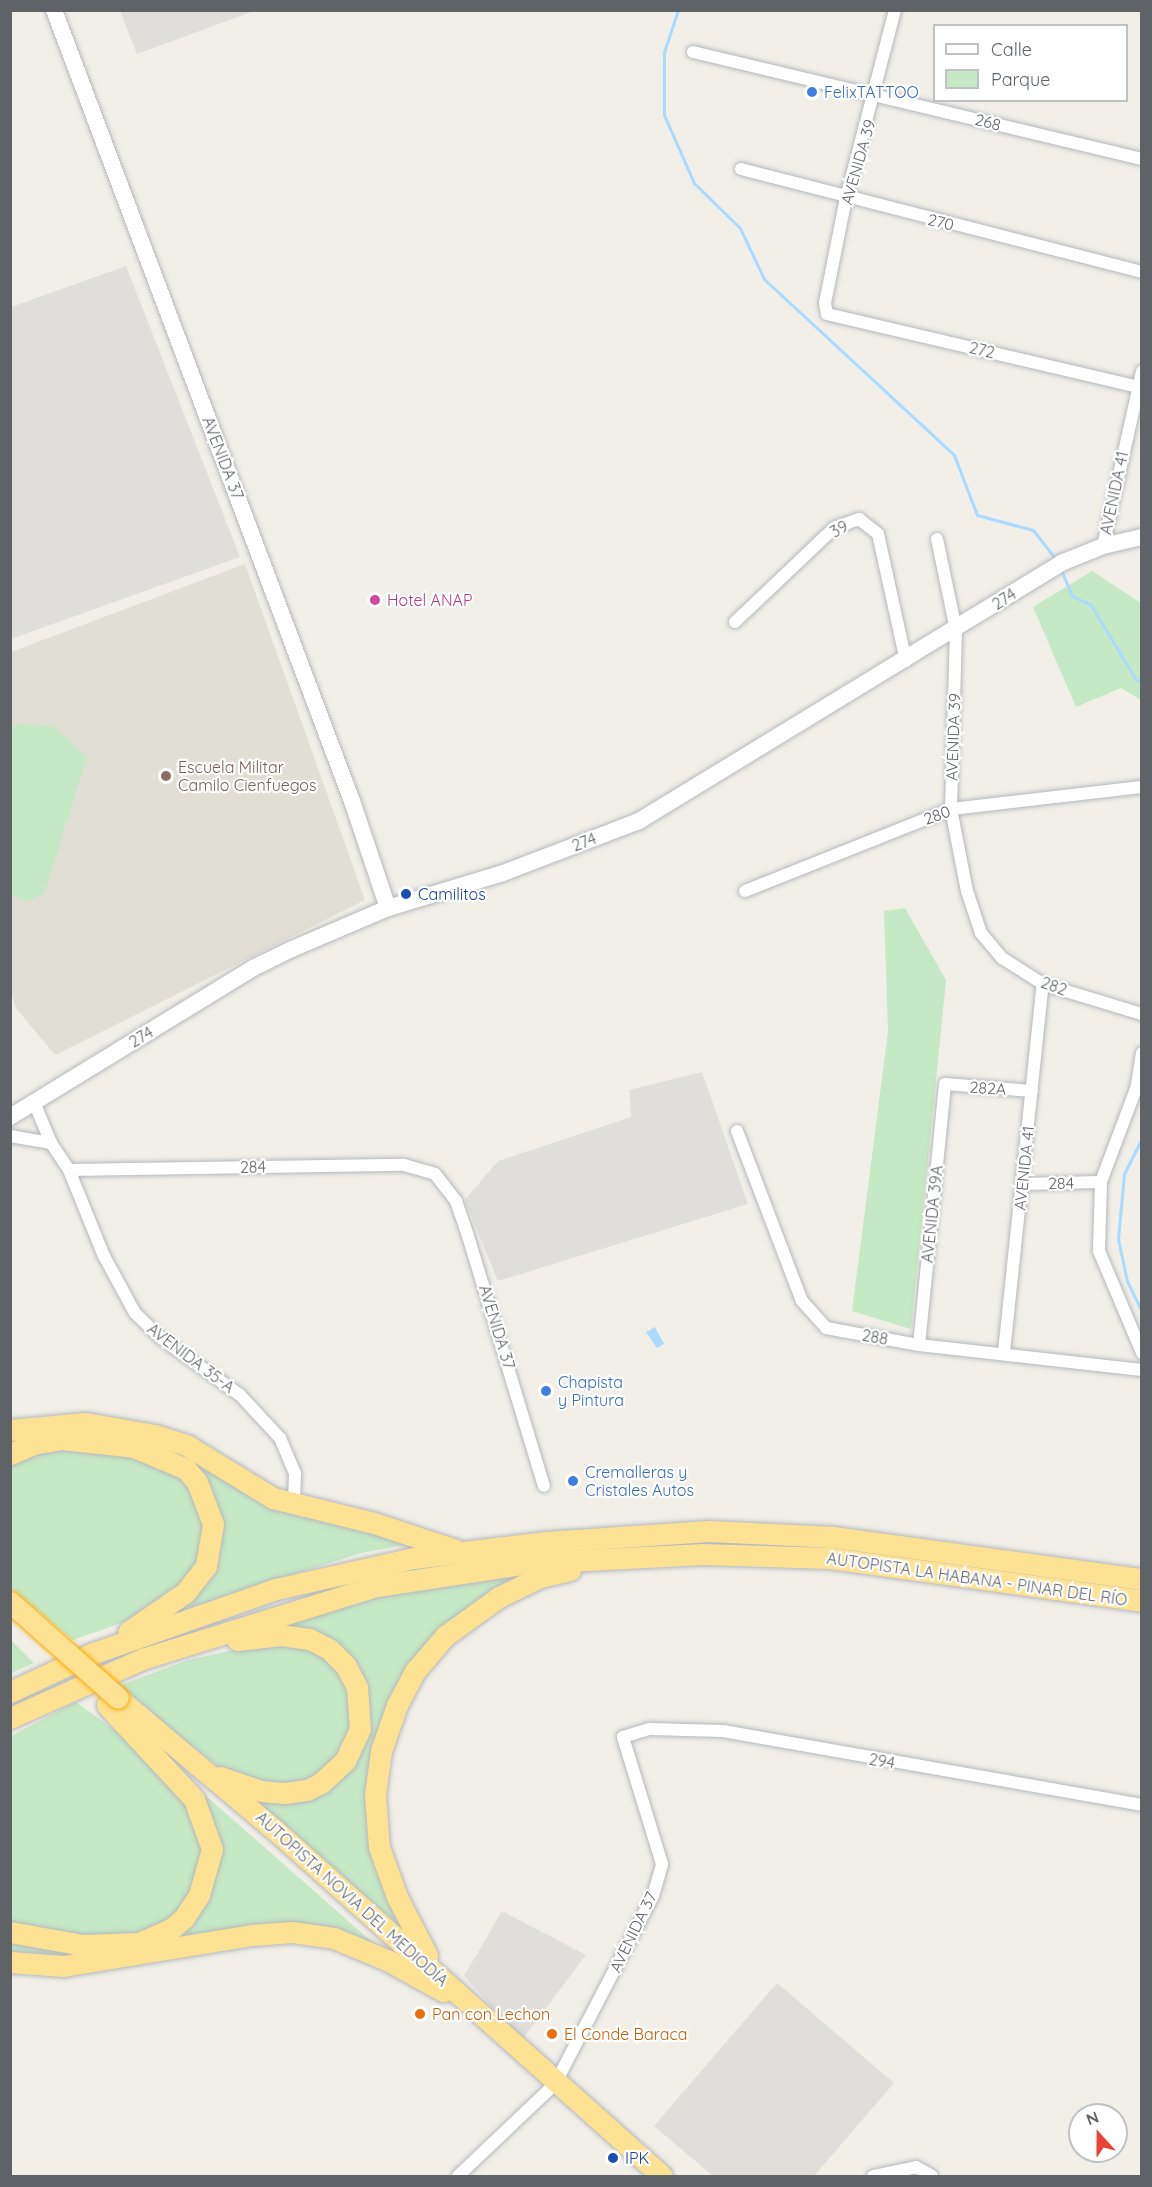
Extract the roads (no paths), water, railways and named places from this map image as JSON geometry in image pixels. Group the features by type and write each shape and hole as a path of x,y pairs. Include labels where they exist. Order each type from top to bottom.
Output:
{"highway":[{"path":"10,1430 86,1423 144,1432 188,1446 273,1498 374,1523 462,1552"},
{"path":"10,1454 33,1444 62,1439 134,1447 186,1469 205,1497 213,1538 197,1580 143,1623 91,1654"},
{"name":"AUTOPISTA LA HABANA - PINAR DEL RÍO","path":"17,1687 91,1654 276,1589 365,1567 462,1552 709,1531 834,1537 1142,1579"},
{"path":"443,1985 415,1937 396,1897 379,1847 375,1795 381,1751 397,1705 416,1670 445,1636 499,1597 540,1577 580,1568 703,1554"},
{"name":"AUTOPISTA LA HABANA - PINAR DEL RÍO","path":"10,1718 44,1700 142,1659 377,1586 529,1563 703,1554 830,1558 1142,1601"},
{"path":"10,1602 112,1702 194,1799 212,1849 199,1895 184,1918 171,1929 139,1943 84,1946 10,1932"},
{"path":"10,1616 112,1702"},
{"path":"142,1659 281,1635 309,1639 329,1649 346,1666 357,1687 360,1729 345,1761 321,1783 296,1792 273,1792 208,1772"},
{"path":"10,1723 44,1700"},
{"name":"AUTOPISTA NOVIA DEL MEDIODÍA","path":"112,1702 443,1985"},
{"name":"AUTOPISTA NOVIA DEL MEDIODÍA","path":"112,1702 208,1772 443,1985 646,2176"},
{"path":"10,1962 63,1966 252,1935 291,1932 334,1938 443,1985"},
{"name":"AUTOPISTA NOVIA DEL MEDIODÍA","path":"552,2088 662,2176"}],"street":[{"name":"AVENIDA 37","path":"54,10 352,801 388,908"},
{"name":"AVENIDA 39","path":"827,314 825,303 846,198 876,95 896,10"},
{"name":"268","path":"693,52 1142,159"},
{"name":"270","path":"741,169 846,198 1142,272"},
{"name":"272","path":"827,314 1138,387"},
{"name":"AVENIDA 41","path":"1102,546 1142,371"},
{"name":"39","path":"735,622 834,528 859,519 878,534 906,661"},
{"name":"274","path":"10,1117 254,968 388,908 503,873 639,821 906,661 1061,563 1102,546 1142,537"},
{"name":"AVENIDA 39","path":"937,539 956,630 951,809 967,891 981,933"},
{"name":"280","path":"745,891 951,809 1142,787"},
{"name":"282","path":"981,933 1002,958 1043,984 1142,1014"},
{"name":"AVENIDA 41","path":"1004,1352 1043,984"},
{"path":"1142,1053 1137,1086 1101,1182 1099,1251 1142,1353"},
{"name":"282A","path":"945,1084 1032,1091"},
{"name":"AVENIDA 39A","path":"919,1345 945,1084"},
{"name":"AVENIDA 35-A","path":"34,1102 51,1143 69,1170 104,1256 135,1313 162,1339 240,1395 280,1438 295,1473 294,1504"},
{"name":"288","path":"737,1131 802,1302 813,1318 826,1328 919,1345 1004,1352 1142,1370"},
{"path":"10,1136 51,1143"},
{"name":"284","path":"69,1170 404,1165 435,1174"},
{"name":"AVENIDA 37","path":"435,1174 456,1201 544,1486"},
{"name":"284","path":"1022,1184 1101,1182"},
{"name":"294","path":"623,1737 650,1729 723,1731 1142,1805"},
{"name":"AVENIDA 37","path":"458,2176 552,2088 653,1896 662,1864 623,1737"},
{"path":"873,2176 916,2167 932,2176"}],"water":[{"path":"655,1327 664,1344 657,1348 646,1332"}],"waterway":[{"path":"678,10 664,52 664,115 694,183 740,228 764,279 954,455 977,515 1033,530 1056,559"},
{"path":"1061,570 1072,596 1091,605 1136,680 1142,681"},
{"path":"1142,1138 1124,1174 1118,1239 1127,1281 1142,1312"}],"place":[{"name":"FelixTATTOO","path":"812,92"},
{"name":"Hotel ANAP","path":"375,600"},
{"name":"Escuela Militar Camilo Cienfuegos","path":"166,776"},
{"name":"Camilitos","path":"406,894"},
{"name":"Chapista y Pintura","path":"546,1391"},
{"name":"Cremalleras y Cristales Autos","path":"573,1481"},
{"name":"Pan con Lechon","path":"420,2014"},
{"name":"El Conde Baraca","path":"552,2034"},
{"name":"IPK","path":"613,2158"}]}
